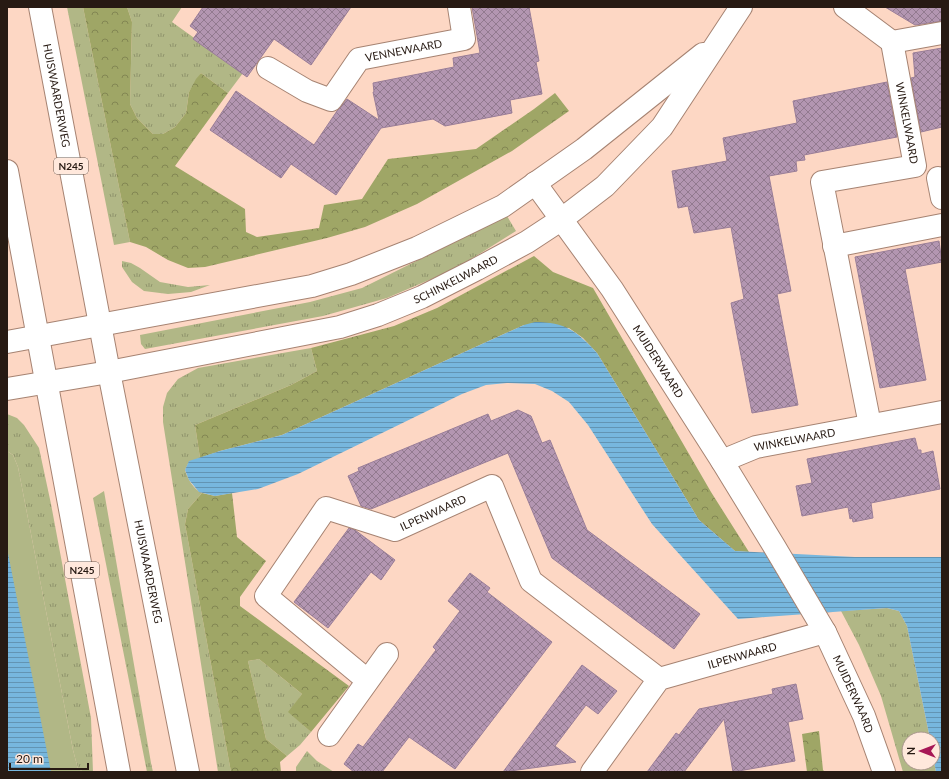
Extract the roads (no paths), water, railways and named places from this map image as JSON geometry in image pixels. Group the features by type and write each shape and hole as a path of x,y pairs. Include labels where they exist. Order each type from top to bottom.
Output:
{"main road":[{"name":"HUISWAARDERWEG","path":"40,7 109,372 188,772"},
{"name":"VENNEWAARD","path":"268,68 307,91 331,100 359,59 464,39 459,7"},
{"name":"SCHINKELWAARD","path":"109,372 340,327 378,315 422,297 527,242 562,219 605,186 662,127 741,7"},
{"path":"845,7 892,42 942,34"},
{"name":"SCHINKELWAARD","path":"101,325 312,286 351,274 417,248 503,206 584,149 718,42"},
{"name":"WINKELWAARD","path":"870,426 822,182 915,166 892,42"},
{"name":"N245","path":"7,171 119,772"},
{"name":"MUIDERWAARD","path":"535,183 612,289 722,461 774,546 821,626 864,716 884,772"},
{"path":"834,246 942,225"},
{"path":"7,342 101,325"},
{"path":"7,389 109,372"},
{"name":"WINKELWAARD","path":"722,461 756,447 942,412"},
{"name":"ILPENWAARD","path":"367,680 266,596 326,508 395,530 492,486 530,581 659,680 821,626"},
{"path":"330,735 367,680 387,654"},
{"path":"592,772 659,680"}],"water":[{"path":"535,322 545,322 563,326 577,334 597,353 699,520 735,551 855,557 942,557 942,772 936,771 941,771 941,731 928,731 907,626 899,611 887,608 738,619 652,524 588,425 569,402 552,391 535,384 507,383 486,385 462,394 298,474 258,489 215,496 199,492 189,480 185,470 189,461 220,451 282,435 524,325"},
{"path":"7,548 51,772 7,772"}]}
